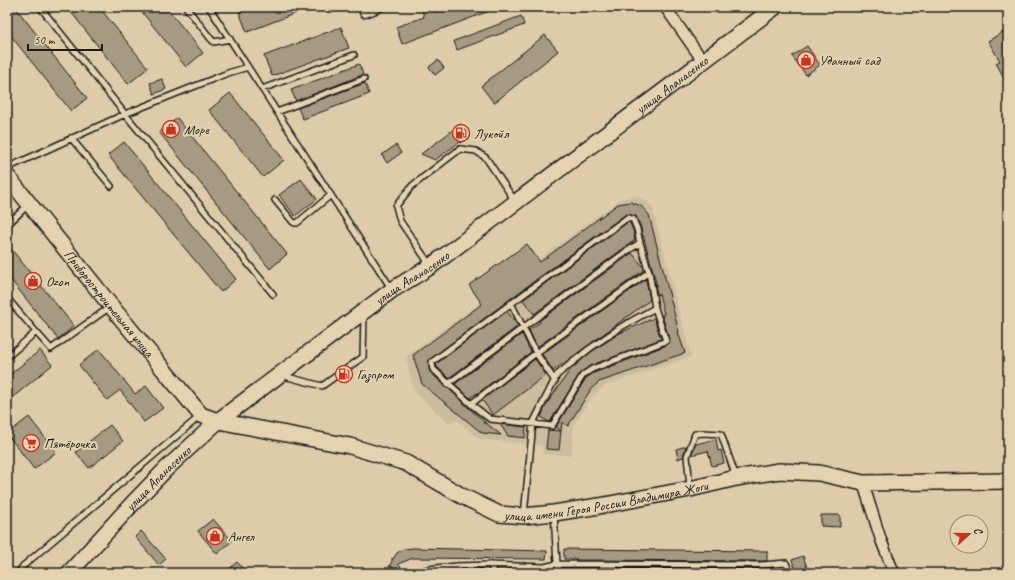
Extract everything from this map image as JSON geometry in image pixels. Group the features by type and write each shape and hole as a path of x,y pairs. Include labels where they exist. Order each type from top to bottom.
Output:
{"main road":[{"name":"улица Апанасенко","path":"69,573 166,468 218,421 392,290 431,266 775,7"},
{"name":"Приборостроительная улица","path":"7,176 201,415"},
{"path":"201,415 218,421"},
{"name":"улица имени Героя России Владимира Жоги","path":"218,421 350,446 392,458 406,463 462,496 499,514 524,516 554,514 779,471 819,473 863,482 1008,481"}],"street":[{"path":"366,12 378,7"},
{"path":"665,7 703,61"},
{"path":"863,482 881,540 894,573"}],"lane":[{"path":"40,7 125,114 273,294"},
{"path":"186,7 211,40 214,42 230,39"},
{"path":"209,7 392,290"},
{"path":"262,89 354,55"},
{"path":"7,168 125,114 221,76 248,67"},
{"path":"277,112 364,79"},
{"path":"71,138 111,186"},
{"path":"431,266 400,222 396,206 412,186 460,149 476,151 486,158 516,202"},
{"path":"275,200 293,222 297,223 331,195"},
{"path":"7,225 29,204"},
{"path":"627,218 633,219 640,243 649,272 655,308 666,341 592,369 583,375 552,426 490,419 448,384 433,369 432,362 627,218"},
{"path":"448,384 627,251 640,243"},
{"path":"471,404 536,353 649,272"},
{"path":"7,298 51,349 111,306"},
{"path":"511,303 536,353 554,381"},
{"path":"524,516 533,423 557,375 589,349 621,327 655,308"},
{"path":"281,375 322,386 363,357 364,311"},
{"path":"7,357 36,332"},
{"path":"18,573 24,566 201,415"},
{"path":"690,489 687,456 695,434 721,434 736,478"},
{"path":"554,514 558,564 561,573"},
{"path":"424,573 425,570 436,568 490,565 544,567 558,564 762,565 786,563 790,573"},
{"path":"490,565 494,573"},
{"path":"457,566 460,573"},
{"path":"524,566 527,573"}],"shaded area":[{"path":"634,196 646,200 653,210 691,357 606,385 593,395 574,425 571,455 543,454 542,446 479,439 457,420 449,424 414,391 406,357 621,199"}],"building":[{"path":"7,7 15,7 87,98 71,111 7,31"},
{"path":"67,7 99,7 148,68 128,84"},
{"path":"138,7 166,7 203,53 186,67"},
{"path":"252,7 309,8 247,32 239,12"},
{"path":"434,7 436,12 453,7 497,8 402,44 396,27 424,17 422,10"},
{"path":"521,16 524,25 457,50 454,41"},
{"path":"341,27 349,48 272,76 264,56"},
{"path":"1008,29 1008,85 996,63 1000,61 988,41"},
{"path":"545,35 558,51 494,103 481,86"},
{"name":"Удачный сад","path":"807,46 820,65 806,75 792,56"},
{"path":"438,60 444,68 435,75 429,67"},
{"path":"359,64 363,74 362,75 296,101 291,90"},
{"path":"162,79 166,89 154,94 150,83"},
{"path":"365,83 369,94 303,119 298,108"},
{"path":"230,93 284,160 263,177 209,110"},
{"path":"177,118 287,254 270,269 159,132"},
{"path":"461,124 470,137 461,143 460,142 435,160 421,154"},
{"path":"124,142 236,279 221,292 108,155"},
{"path":"396,145 401,153 387,163 382,155"},
{"path":"301,179 317,199 295,216 279,195"},
{"path":"631,202 641,206 649,215 678,332 685,353 599,382 591,389 568,426 562,422 561,431 556,427 586,378 594,373 667,345 670,342 655,283 657,286 641,228 636,216 626,214 429,360 430,372 485,422 483,423 486,423 501,435 482,433 422,384 413,355 482,304 469,285 527,244 540,262 618,204"},
{"path":"628,222 633,230 635,240 534,314 523,300"},
{"path":"7,244 74,326 58,339 7,275"},
{"path":"632,253 644,270 537,347 529,330 540,322 539,321"},
{"path":"646,279 650,300 553,371 542,354"},
{"path":"507,311 518,326 449,378 437,367 436,364"},
{"path":"654,318 661,339 590,366 580,373 550,422 541,417 546,405 570,370 591,352 620,333"},
{"path":"522,334 531,352 477,394 470,398 455,384"},
{"path":"99,349 135,394 146,386 163,408 144,422 120,390 107,400 79,365"},
{"path":"40,350 52,365 7,402 7,377"},
{"path":"535,359 546,375 493,415 482,400"},
{"name":"Пятёрочка","path":"29,417 56,452 34,469 7,434"},
{"path":"500,424 526,427 525,438 508,436"},
{"path":"110,425 123,441 89,468 76,452"},
{"path":"548,430 561,431 559,450 546,449"},
{"path":"716,439 718,451 721,450 724,463 712,466 708,451 691,455 696,444"},
{"path":"686,446 683,457 678,459 676,449"},
{"path":"821,515 840,515 840,527 821,526"},
{"name":"Ангел","path":"213,519 232,541 217,554 198,531"},
{"path":"141,531 166,559 159,565 135,537"},
{"path":"404,549 547,551 546,559 413,558 398,564 407,573 392,573 392,566 389,567 392,558 393,559 397,553"},
{"path":"564,549 767,551 767,561 575,560 577,559 564,559"},
{"path":"803,556 809,573 797,573 792,560"},
{"path":"237,562 247,573 225,573"},
{"path":"569,568 767,569 767,573 569,573"}],"place":[{"name":"Удачный сад","path":"806,60"},
{"name":"Море","path":"171,129"},
{"name":"Лукойл","path":"461,133"},
{"name":"Ozon","path":"33,281"},
{"name":"Газпром","path":"344,374"},
{"name":"Пятёрочка","path":"31,443"},
{"name":"Ангел","path":"215,536"}]}
